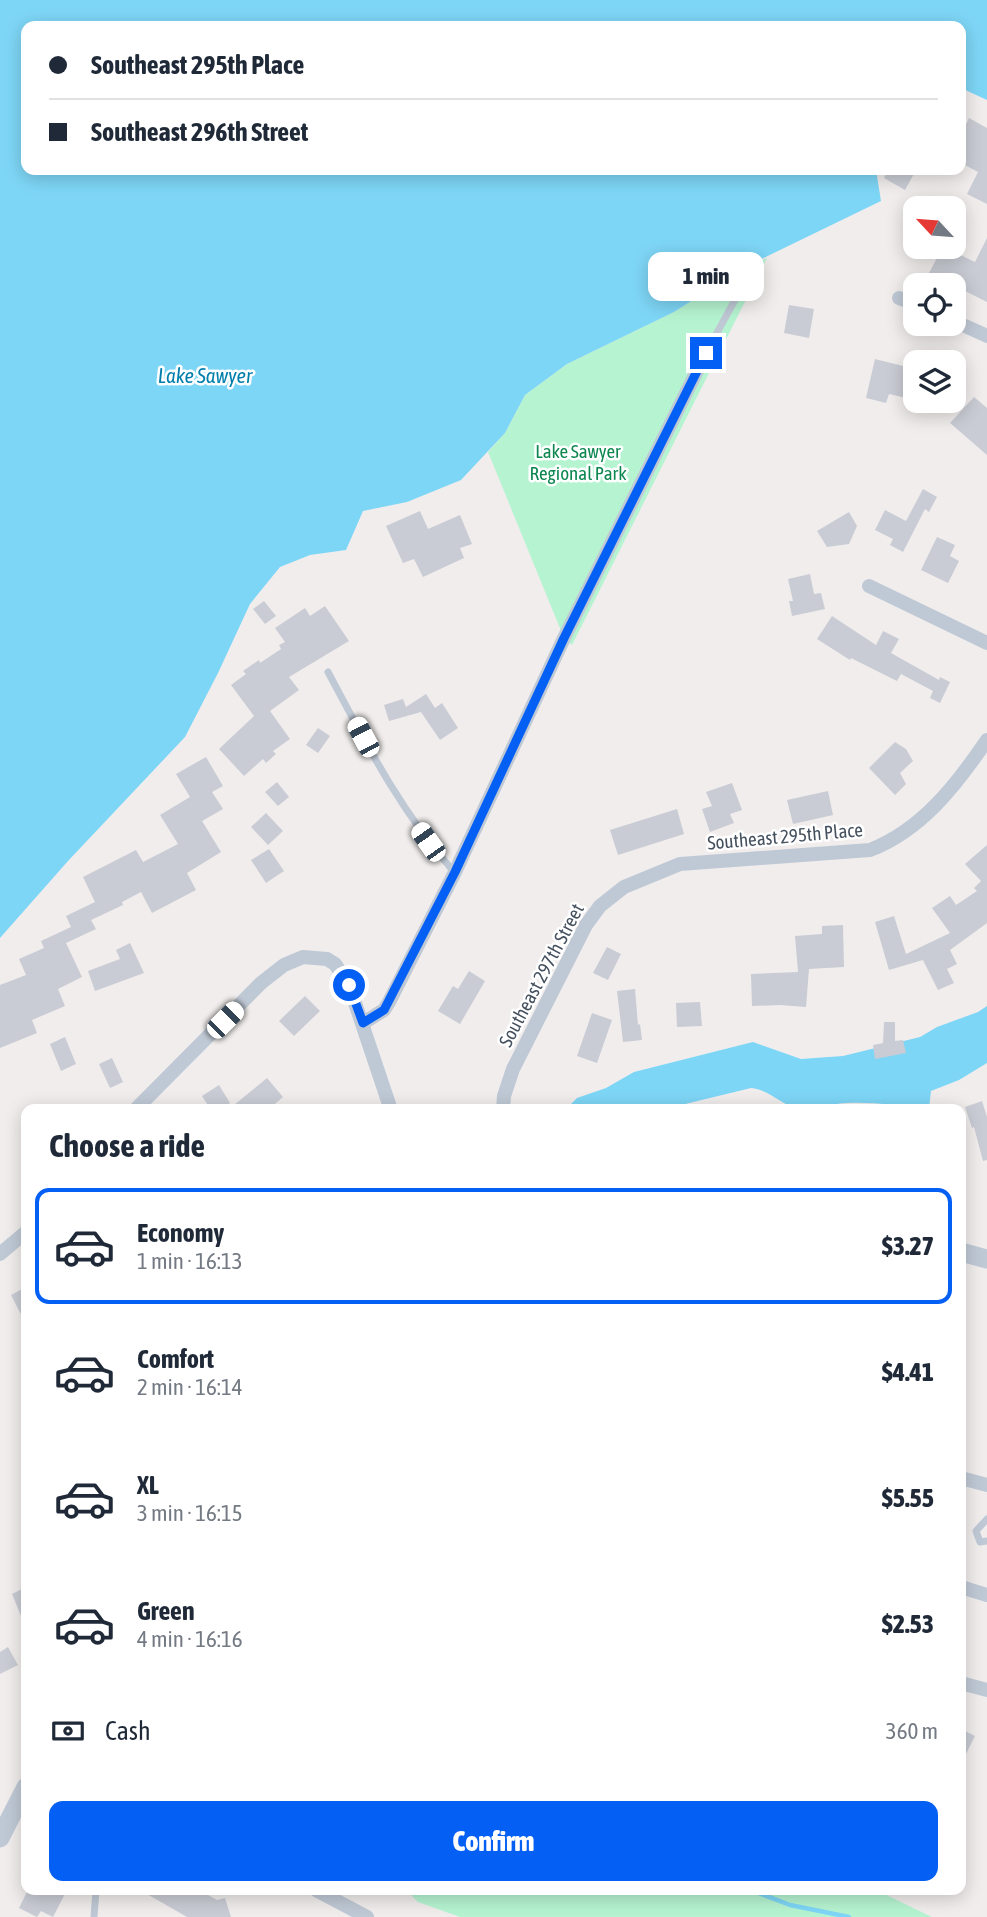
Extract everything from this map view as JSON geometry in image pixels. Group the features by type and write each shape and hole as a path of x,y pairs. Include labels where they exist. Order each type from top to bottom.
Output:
{"street":[{"path":"966,326 987,336"},
{"path":"363,1023 384,1010 455,872 564,638 706,353"},
{"path":"869,586 987,643"},
{"name":"Southeast 295th Place","path":"680,864 870,850 900,836 926,815 968,767 987,740"},
{"name":"Southeast 297th Street","path":"503,1104 513,1069 586,925 600,906 624,887 680,864"},
{"path":"141,1104 261,983 284,965 303,957 327,959 335,964 349,985 389,1104"},
{"path":"0,1254 21,1236"},
{"path":"966,1253 987,1259"},
{"path":"966,1479 987,1485"},
{"path":"966,1589 987,1595"},
{"path":"966,1684 987,1690"},
{"path":"0,1838 21,1797"},
{"path":"325,1895 367,1917"}],"lane":[{"path":"706,353 748,276 749,266"},
{"path":"328,672 394,794 428,842 455,872"},
{"path":"987,1519 976,1531 980,1542 987,1541"},
{"path":"94,1917 96,1895"}],"green space":[{"name":"Lake Sawyer Regional Park","path":"767,258 572,645 564,638 488,452 505,433 525,395 567,364 674,312 745,267"},
{"path":"411,1895 886,1895 932,1917 460,1917 418,1902"}],"water":[{"name":"Lake Sawyer","path":"0,0 987,0 987,100 966,90 966,21 21,21 21,175 877,175 881,201 745,267 674,312 567,364 525,395 505,433 461,480 407,502 363,511 346,550 310,555 280,567 250,604 185,737 68,861 0,938"},
{"path":"987,1006 987,1063 959,1080 931,1091 929,1104 787,1104 751,1088 685,1104 571,1104 577,1098 606,1088 634,1072 753,1042 801,1059 843,1056 920,1037 937,1027"}],"building":[{"path":"969,118 987,128 987,204 967,194 978,172 966,166 966,124"},
{"path":"886,175 913,175 905,190 884,178"},
{"path":"987,238 987,302 966,292 966,273 929,273 936,259 966,258 975,262"},
{"path":"789,305 814,309 809,338 784,333"},
{"path":"875,359 903,366 903,397 889,394 886,403 866,398"},
{"path":"974,397 987,408 987,455 950,423 959,413 966,413 966,406"},
{"path":"923,489 937,497 929,512 925,509 903,552 890,545 893,539 875,530 885,510 906,521"},
{"path":"420,511 428,529 460,515 472,544 460,548 464,558 423,577 414,559 403,563 386,526"},
{"path":"849,512 857,526 849,544 827,547 817,531"},
{"path":"937,537 955,545 950,556 959,561 948,583 921,570"},
{"path":"810,574 814,594 821,593 825,609 792,616 789,601 793,601 788,579"},
{"path":"264,601 276,616 265,624 253,609"},
{"path":"325,606 349,641 289,677 299,690 270,711 290,739 273,751 276,754 266,763 263,759 244,776 219,749 254,716 231,685 246,674 243,671 281,649 279,645 285,642 275,628 305,608 310,616"},
{"path":"832,616 876,645 883,631 899,639 891,653 939,680 940,677 950,682 940,703 930,698 933,691 901,674 897,681 851,658 850,660 817,639"},
{"path":"426,694 435,708 442,703 458,728 440,740 421,712 389,721 384,705 403,699 406,707"},
{"path":"318,728 330,736 318,753 306,745"},
{"path":"895,742 906,749 913,761 900,773 906,784 895,795 869,768"},
{"path":"206,757 223,786 212,792 223,809 202,821 221,852 187,873 196,890 152,913 141,892 122,902 123,905 91,920 96,929 66,943 82,977 58,989 65,1006 32,1020 37,1033 0,1048 0,985 26,975 19,959 44,948 41,941 71,927 66,916 95,902 83,877 136,850 143,862 178,844 160,815 190,797 176,774"},
{"path":"277,782 289,797 278,806 265,792"},
{"path":"732,783 742,810 730,814 734,823 710,832 702,809 712,806 706,792"},
{"path":"828,791 833,815 793,824 787,800"},
{"path":"677,809 684,834 618,855 610,830"},
{"path":"266,813 283,831 268,845 251,827"},
{"path":"987,845 987,923 950,950 957,964 947,969 954,983 938,990 923,960 889,970 875,922 894,916 906,954 950,933 932,908 950,896 956,905 977,891 974,888 981,881 965,864"},
{"path":"269,849 284,871 266,883 251,860"},
{"path":"843,925 844,967 809,969 806,1007 752,1006 751,974 798,972 795,936 822,934 822,926"},
{"path":"130,943 144,973 95,991 88,971 120,959 116,950"},
{"path":"607,947 621,954 608,980 593,973"},
{"path":"469,971 485,981 460,1024 438,1011 453,986 458,989"},
{"path":"635,989 642,1040 623,1042 617,991"},
{"path":"305,996 320,1011 294,1036 279,1021"},
{"path":"700,1002 702,1026 677,1027 676,1003"},
{"path":"592,1013 612,1020 597,1063 577,1056"},
{"path":"884,1022 895,1022 895,1041 903,1040 906,1053 875,1059 873,1045 883,1043"},
{"path":"65,1037 76,1064 61,1071 50,1044"},
{"path":"112,1058 123,1082 110,1088 99,1064"},
{"path":"267,1078 283,1097 275,1104 235,1104"},
{"path":"219,1085 230,1103 207,1104 202,1096"},
{"path":"982,1101 987,1117 987,1160 983,1161 966,1107"},
{"path":"21,1290 21,1314 11,1295"},
{"path":"21,1590 21,1616 12,1594"},
{"path":"8,1647 18,1665 0,1674 0,1652"},
{"path":"966,1732 975,1736 966,1754"},
{"path":"26,1895 64,1895 53,1917 41,1911 37,1917 19,1908"},
{"path":"149,1895 208,1895 217,1900 225,1898 231,1917 187,1917"}],"waterway":[{"path":"764,1895 790,1905 849,1917"}],"route":[{"path":"349,985 363,1023 384,1010 389,1002 536,704 564,638 706,353"}]}
